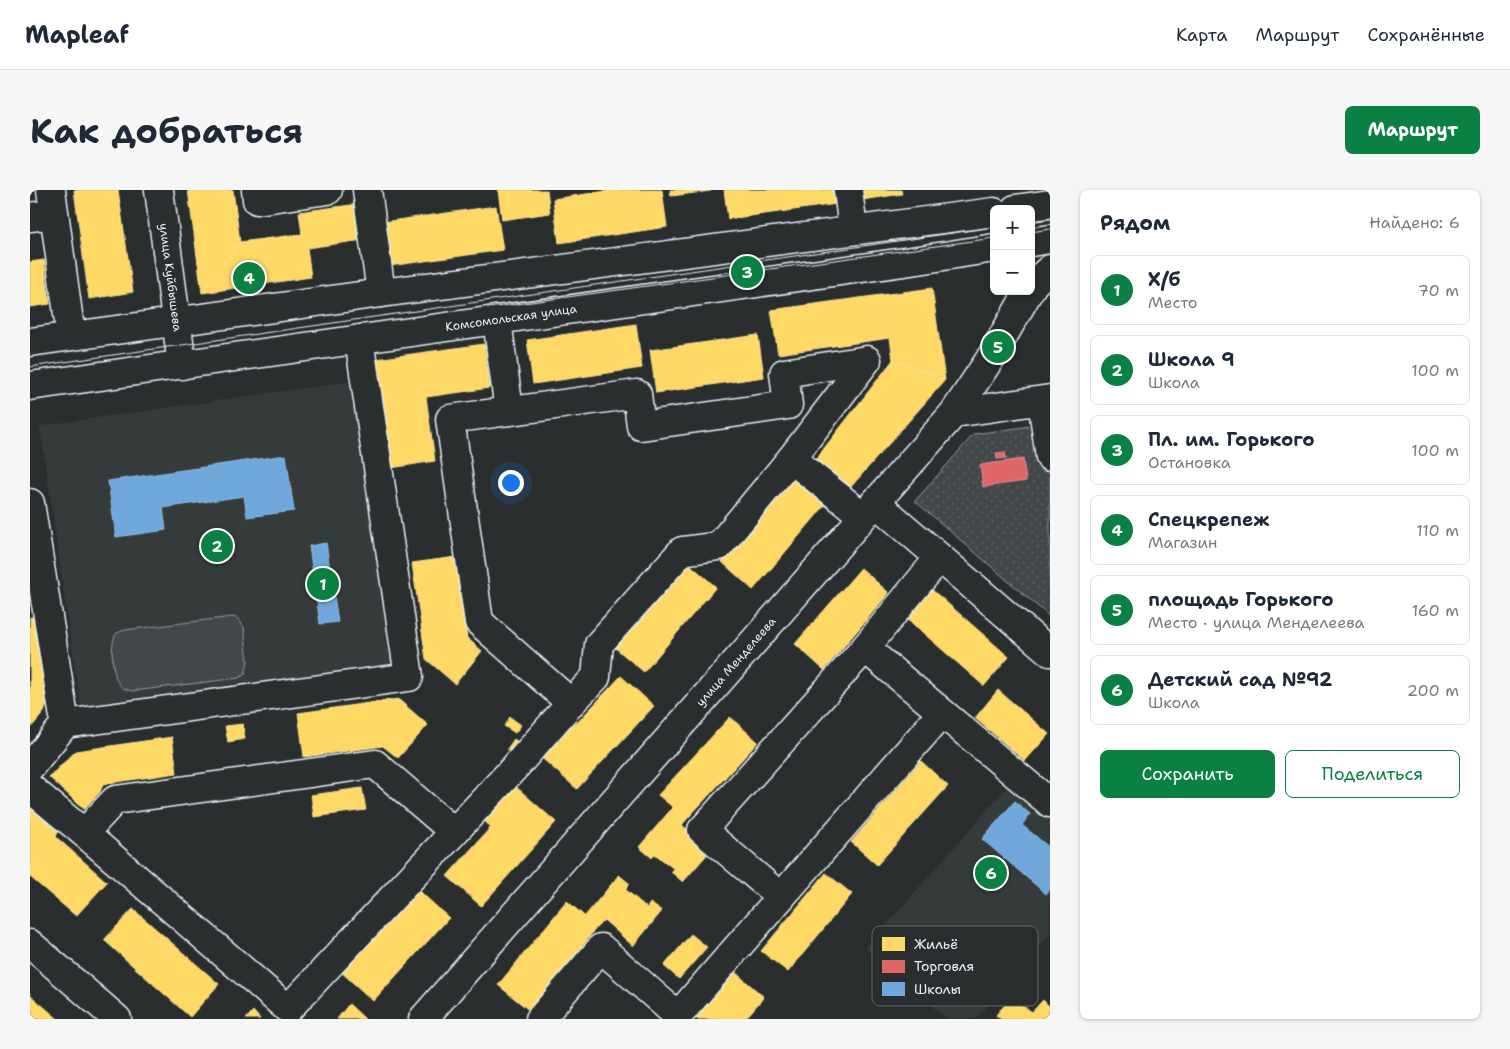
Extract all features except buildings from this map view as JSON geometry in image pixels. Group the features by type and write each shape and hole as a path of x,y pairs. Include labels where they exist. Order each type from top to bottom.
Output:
{"main road":[{"name":"улица Куйбышева","path":"159,190 182,365"},
{"path":"256,190 257,200 328,190"},
{"path":"367,190 381,293"},
{"path":"848,190 853,230"},
{"path":"1035,206 1050,204"},
{"path":"45,207 71,336"},
{"path":"30,342 381,293 990,213"},
{"path":"1035,241 1050,239"},
{"name":"Комсомольская улица","path":"30,386 990,249"},
{"path":"1035,282 1050,269"},
{"name":"улица Менделеева","path":"423,1019 954,413 990,358 1027,295"},
{"path":"497,320 509,410"},
{"path":"30,767 65,724 409,677 359,339"},
{"path":"30,788 288,1009 516,766 596,677 598,644 682,551 719,546 791,459 867,360 784,373 788,406 641,426 637,394 450,419 478,622 571,703"},
{"path":"954,413 1046,400 1050,457"},
{"path":"791,459 869,509 939,558 1050,652"},
{"path":"30,503 36,580 65,724"},
{"path":"781,897 702,830 865,648 939,558"},
{"path":"865,648 1050,803"},
{"path":"540,1019 602,948 677,1017 942,713"},
{"path":"84,833 115,800 375,764 454,832"},
{"path":"30,944 116,1019"}],"shaded area":[{"path":"353,381 394,665 81,710 40,426"},
{"path":"1045,424 1050,457 1050,617 915,501 974,434"},
{"path":"232,617 237,618 244,627 248,661 245,674 239,678 133,691 120,686 112,658 113,643 117,633 125,630"},
{"path":"1013,780 1050,812 1050,934 1038,948 1038,926 885,926"},
{"path":"872,941 872,953 866,948"},
{"path":"932,1006 987,1006 976,1019 947,1019"}],"tram line":[{"path":"1035,220 1050,218"},
{"path":"30,367 990,228"},
{"path":"1035,231 1050,229"},
{"path":"488,308 990,239"}],"place":[{"name":"Пл. им. Горького","path":"747,272"},
{"name":"Спецкрепеж","path":"249,278"},
{"name":"площадь Горького","path":"998,347"},
{"name":"Школа 9","path":"217,546"},
{"name":"Х/б","path":"323,584"},
{"name":"Детский сад №92","path":"991,873"}]}
